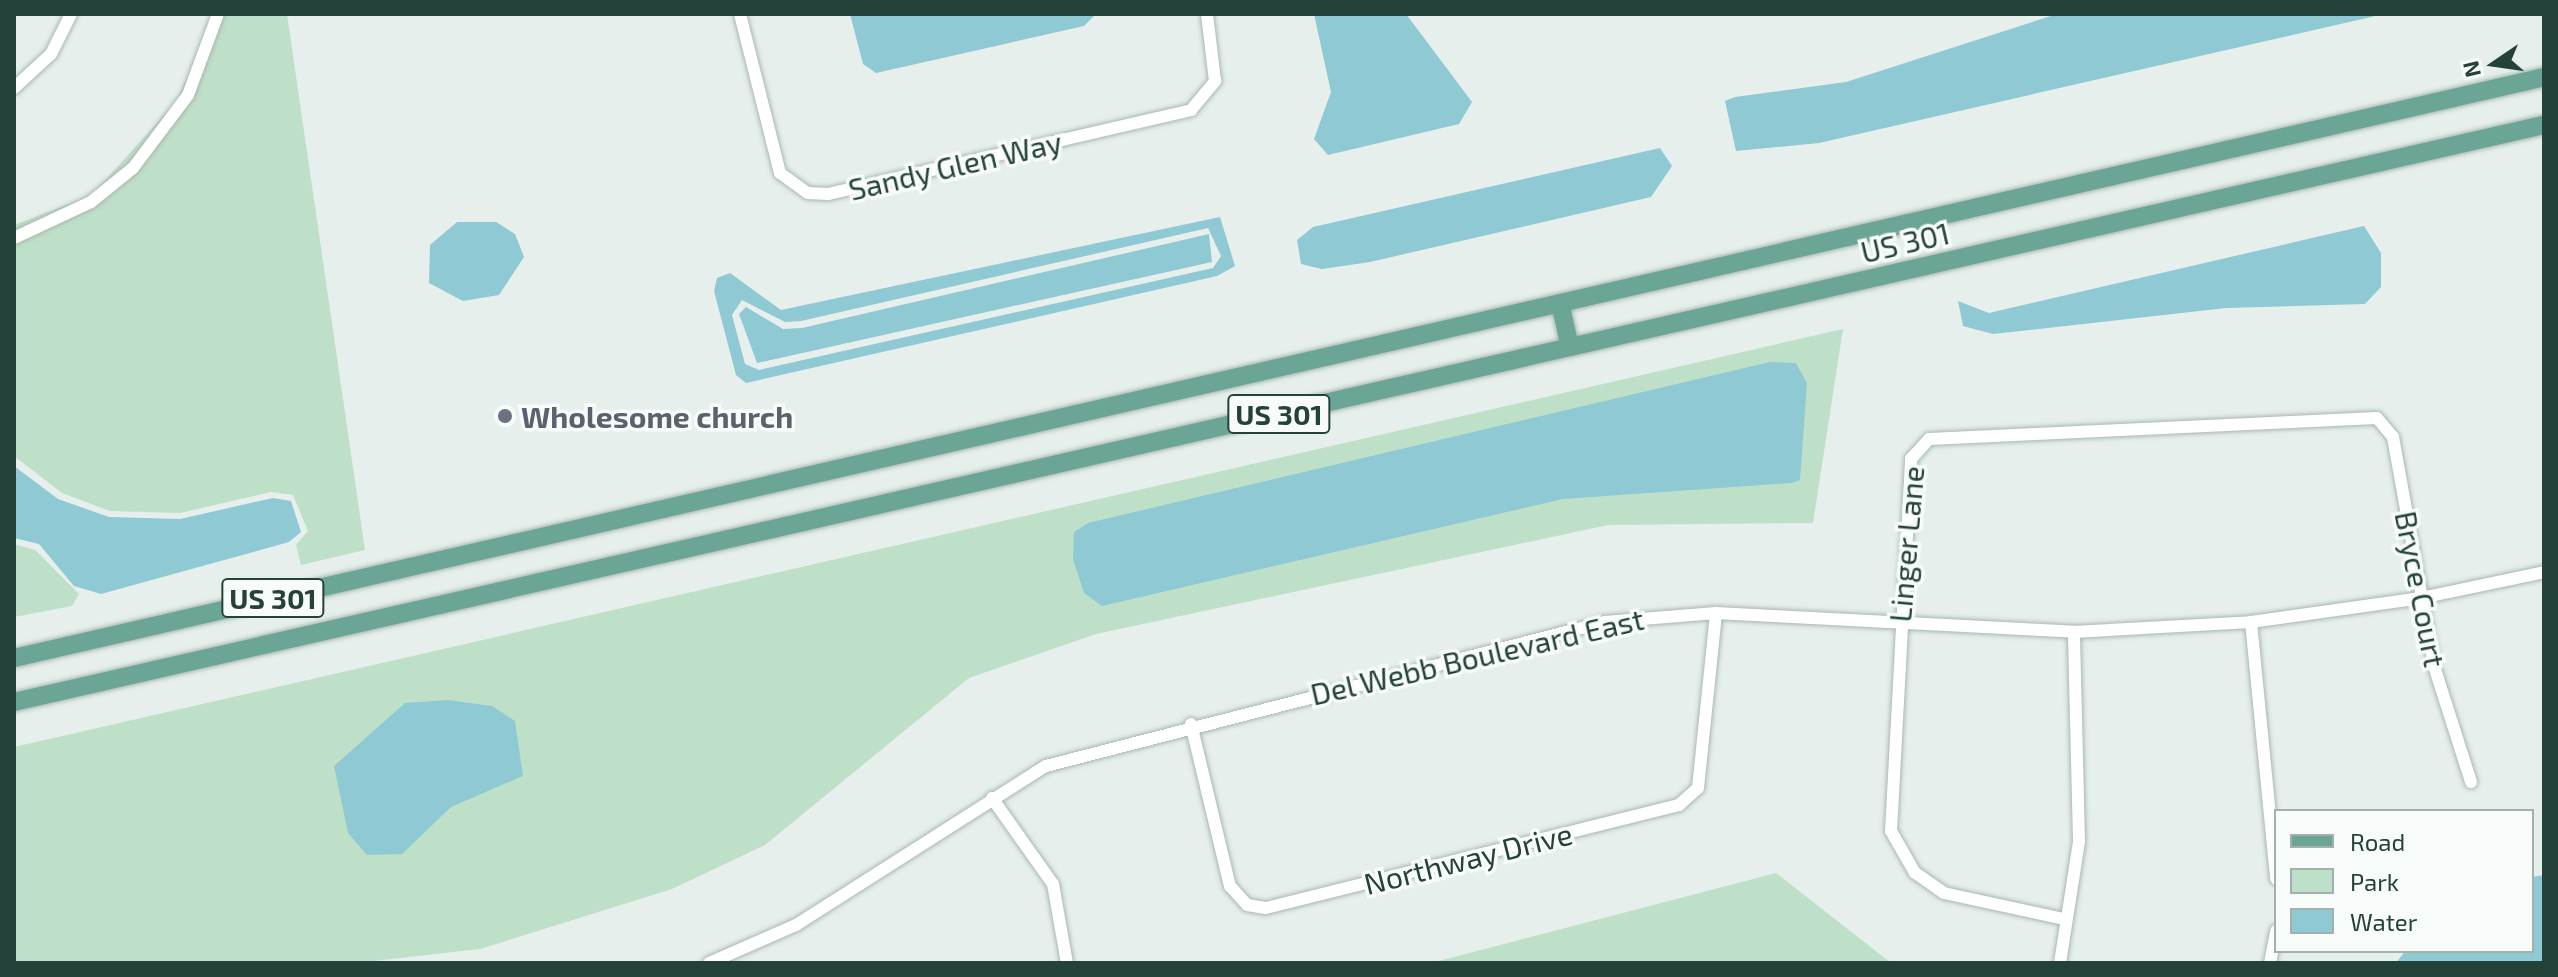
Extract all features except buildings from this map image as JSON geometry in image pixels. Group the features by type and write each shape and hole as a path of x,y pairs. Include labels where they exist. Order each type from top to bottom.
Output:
{"main road":[{"name":"US 301","path":"14,658 2544,77"},
{"name":"US 301","path":"14,702 2544,125"},
{"path":"1560,303 1570,347"}],"street":[{"path":"14,88 51,54 71,14"},
{"path":"14,238 91,202 133,168 188,95 218,14"},
{"name":"Sandy Glen Way","path":"740,14 780,173 808,193 828,194 1191,110 1215,81 1207,14"},
{"name":"Bryce Court","path":"2359,415 2377,418 2393,437 2421,598 2448,724 2471,782"},
{"name":"Linger Lane","path":"2064,919 1944,893 1900,852 1888,808 1897,626 1911,459 1929,439 2359,415"},
{"name":"Del Webb Boulevard East","path":"709,963 796,925 1046,766 1191,724 1605,622 1716,613 1897,626 2074,632 2251,622 2421,598 2544,572"},
{"name":"Northway Drive","path":"1191,724 1230,886 1247,905 1266,908 1679,805 1698,788 1716,613"},
{"path":"2251,622 2274,858"},
{"path":"2060,963 2064,919 2079,841 2074,632"},
{"path":"992,798 1053,884 1067,963"},
{"path":"2270,963 2274,942"}],"green space":[{"path":"217,14 287,14 365,550 301,565 296,545 308,531 293,495 271,492 180,513 110,511 62,493 14,456 14,225 92,195 175,103"},
{"path":"1843,329 1813,523 1608,525 1096,634 969,678 765,845 672,889 480,949 356,963 14,963 14,747"},
{"path":"14,544 35,550 79,594 72,606 14,617"},
{"path":"1776,873 1891,963 1431,963"}],"water":[{"path":"850,14 1096,14 1084,26 876,73 863,64"},
{"path":"1314,14 1406,14 1472,102 1459,124 1328,155 1314,139 1331,92"},
{"path":"2057,14 2384,14 1819,143 1736,151 1725,101 1735,97 1846,82"},
{"path":"1660,148 1672,166 1651,197 1370,262 1322,269 1301,264 1297,240 1313,227"},
{"path":"1220,217 1235,266 1217,276 746,383 736,375 714,291 717,278 730,273 781,310","holes":["1208,228 1221,256 1213,268 759,370 745,364 732,315 742,300 785,322 801,321"]},
{"path":"457,222 496,222 515,234 524,257 499,295 463,301 429,283 430,245"},
{"path":"2364,226 2381,253 2381,287 2365,304 2226,308 1993,334 1963,326 1958,301 1989,313"},
{"path":"1209,234 1212,262 757,363 739,314 746,307 783,329 802,328"},
{"path":"1770,362 1796,363 1807,383 1800,480 1792,483 1563,499 1102,606 1084,593 1073,559 1074,532 1088,523"},
{"path":"14,466 58,499 109,517 180,519 273,498 291,501 301,532 289,542 101,594 74,586 39,544 14,538"},
{"path":"448,700 492,706 515,721 523,776 451,807 402,854 367,855 348,833 334,766 405,703"},
{"path":"2544,875 2544,963 2396,963 2404,953 2534,953 2534,877"}],"place":[{"name":"Wholesome church","path":"505,416"}]}
